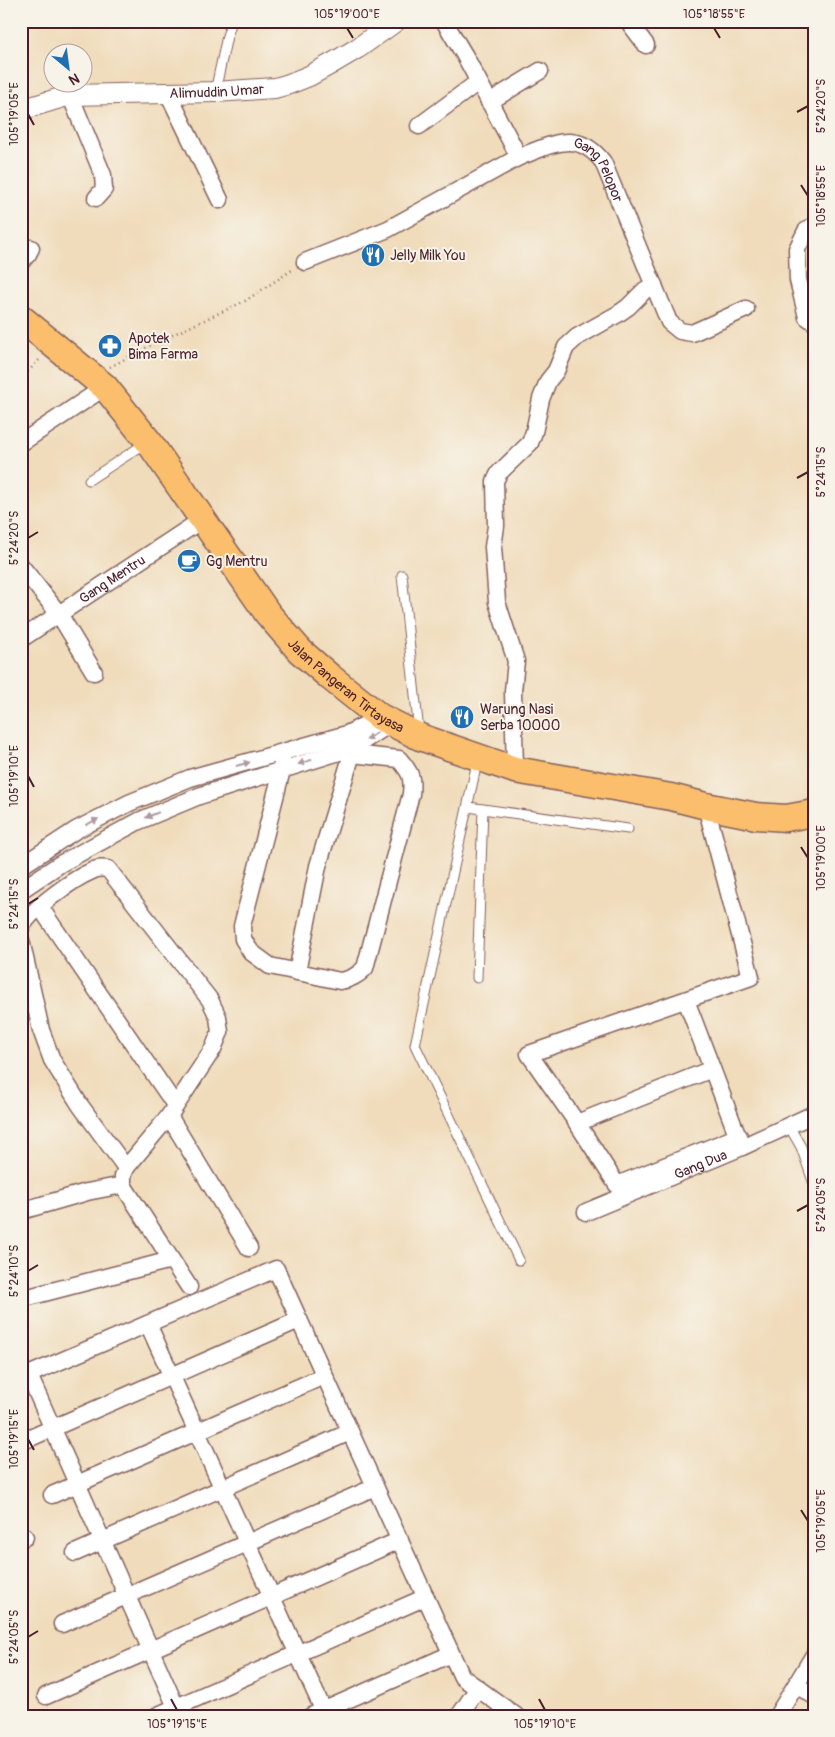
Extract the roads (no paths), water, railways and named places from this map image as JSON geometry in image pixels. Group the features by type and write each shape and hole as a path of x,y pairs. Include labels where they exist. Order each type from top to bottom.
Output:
{"main road":[{"name":"Jalan Pangeran Tirtayasa","path":"21,318 99,381 149,442 251,591 268,614 294,643 330,677 386,720 420,737 515,770 671,797 756,816 786,818 814,813"}],"street":[{"name":"Alimuddin Umar","path":"21,110 70,95 215,92 275,88 289,84 331,64 358,48 396,21"},
{"path":"444,21 519,157"},
{"path":"628,21 646,45"},
{"path":"489,102 540,71"},
{"path":"419,126 478,82"},
{"path":"168,93 220,200"},
{"path":"70,95 103,176 104,190 96,198"},
{"name":"Gang Pelopor","path":"305,262 388,229 519,157 566,141 582,143 594,150 603,162 669,322 680,331 692,333 746,309"},
{"path":"814,225 806,231 796,248 798,280 807,317 814,322"},
{"path":"21,262 31,248"},
{"path":"515,770 514,691 516,661 505,629 496,593 493,548 496,526 495,481 499,473 530,443 541,399 566,347 577,337 623,310 645,290 654,285"},
{"path":"21,444 99,381"},
{"name":"Gang Mentru","path":"21,639 202,520"},
{"path":"21,566 59,614 94,672"},
{"path":"249,1248 172,1110 46,902 39,878 24,864 61,839 129,803 180,782 282,762 350,745 386,720"},
{"path":"297,972 318,866 350,745"},
{"path":"282,762 242,926 243,939 251,952 270,966 340,981 351,979 365,968 411,794 413,780 399,759 350,745"},
{"path":"21,890 72,857 139,821 282,762"},
{"path":"180,782 188,800"},
{"path":"686,1000 740,1141 617,1185 529,1054 751,977 706,806"},
{"path":"61,839 72,857"},
{"path":"21,928 24,922 46,902 93,870 108,869 210,1000 218,1017 220,1032 213,1049 172,1110 126,1168 123,1176 123,1185 189,1287"},
{"path":"21,940 41,1030 52,1060 85,1112 126,1168"},
{"path":"577,1123 712,1070"},
{"name":"Gang Dua","path":"586,1212 740,1141 789,1126 814,1114"},
{"path":"21,1212 87,1192 123,1185"},
{"path":"21,1299 171,1260"},
{"path":"178,1711 53,1428 25,1376 276,1270 462,1677 516,1716"},
{"path":"21,1442 299,1320"},
{"path":"148,1324 272,1597 320,1714 451,1654"},
{"path":"52,1495 324,1376"},
{"path":"75,1553 350,1432"},
{"path":"62,1624 375,1487"},
{"path":"46,1696 400,1540"},
{"path":"156,1716 178,1711 297,1654 426,1597"},
{"path":"777,1716 814,1655"},
{"path":"796,1685 814,1696"},
{"path":"459,1715 478,1688"}],"lane":[{"path":"215,92 232,21"},
{"path":"90,480 149,442"},
{"path":"402,575 420,737"},
{"path":"478,758 415,1044 519,1260"},
{"path":"468,807 628,829"},
{"path":"477,978 483,809"},
{"path":"789,1126 801,1147 814,1184"}],"place":[{"name":"Jelly Milk You","path":"373,255"},
{"name":"Apotek Bima Farma","path":"110,346"},
{"name":"Gg Mentru","path":"189,561"},
{"name":"Warung Nasi Serba 10000","path":"462,717"}]}
